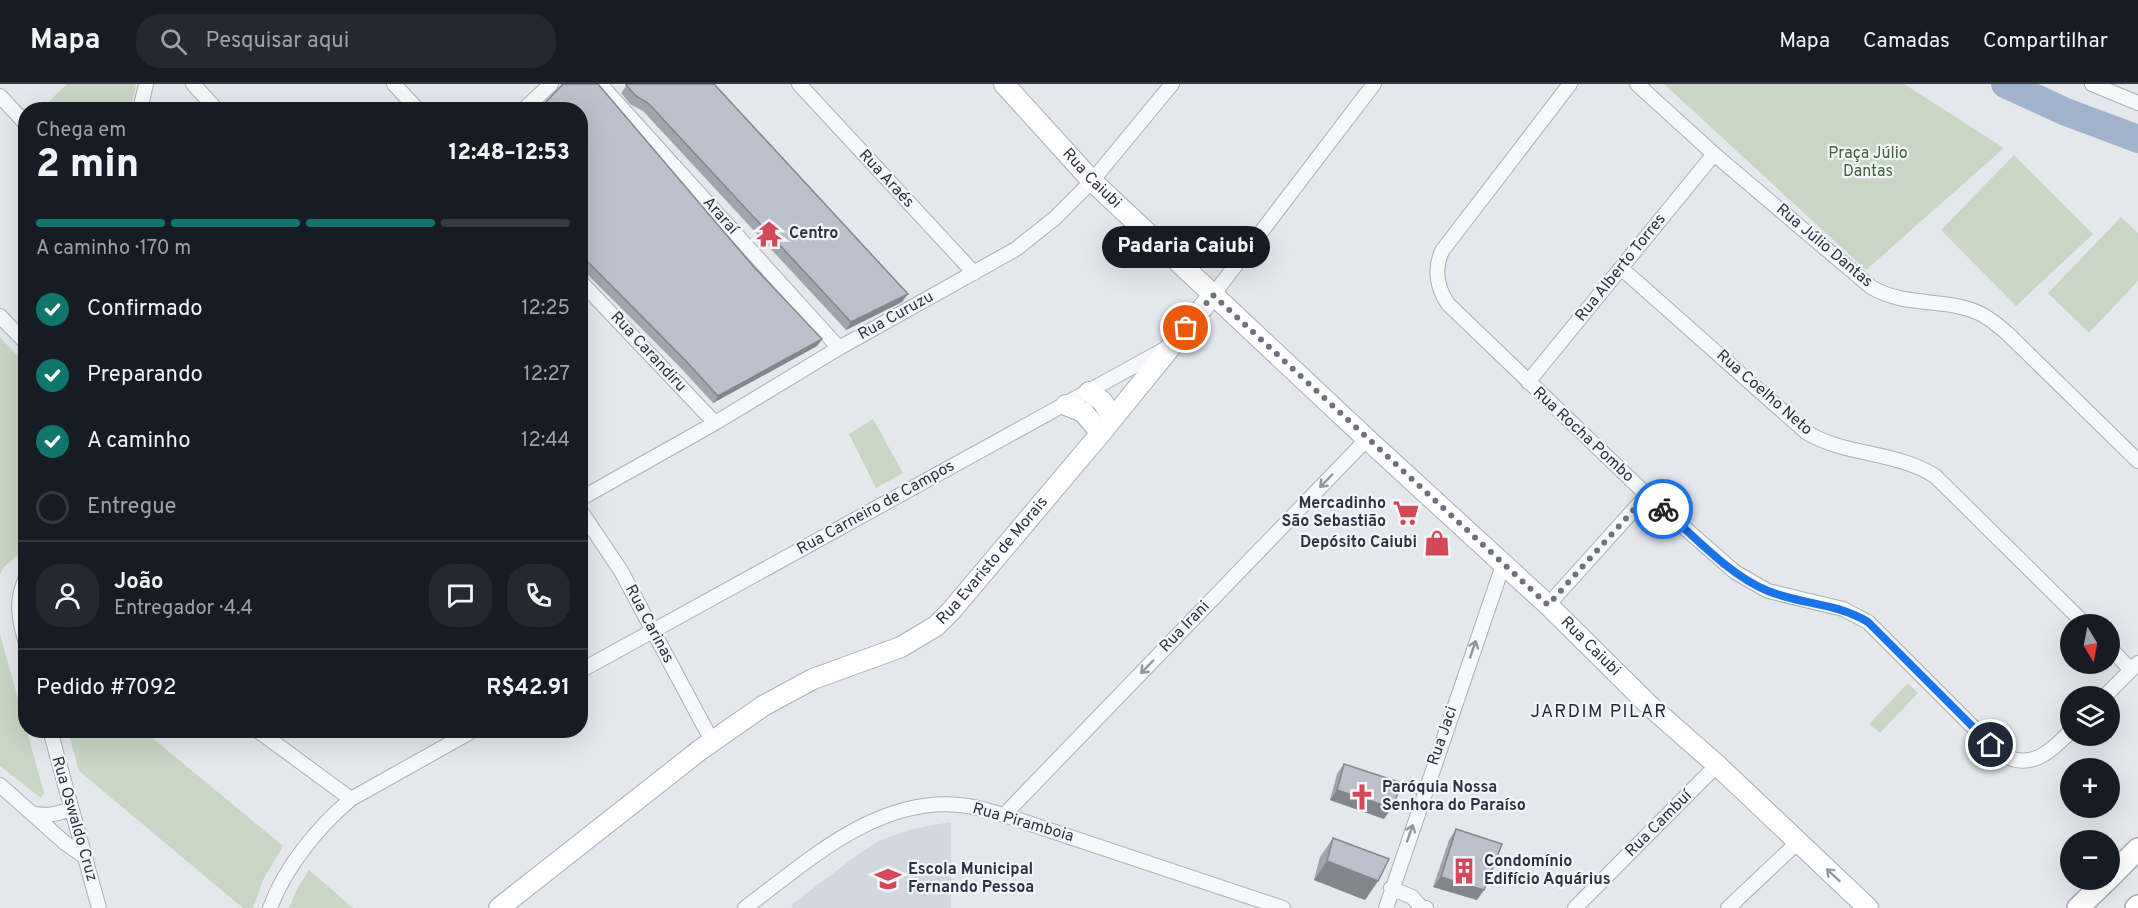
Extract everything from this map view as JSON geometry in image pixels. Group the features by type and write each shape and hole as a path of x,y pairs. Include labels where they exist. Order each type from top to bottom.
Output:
{"main road":[{"path":"2120,866 2138,849"},
{"path":"2078,908 2096,890"}],"street":[{"path":"142,102 146,84"},
{"path":"193,84 210,102"},
{"path":"394,84 411,102"},
{"path":"532,102 551,84"},
{"name":"Araraí","path":"600,84 839,348"},
{"name":"Rua Araés","path":"799,84 974,273"},
{"name":"Rua Caiubi","path":"1004,84 1092,181 1548,605 1651,707 1717,765 1869,908"},
{"name":"Rua Curuzu","path":"588,494 715,423 839,348 1016,249 1055,218 1092,181 1172,84"},
{"name":"Rua Evaristo de Morais","path":"500,908 712,741 788,691 813,679 901,647 936,626 1107,426 1213,295 1374,84"},
{"name":"Rua Rocha Pombo","path":"1570,84 1442,251 1437,276 1441,292 1448,304 1647,495 1735,572 1768,591 1843,609 1868,622 1991,745 2007,757 2026,760 2039,758 2060,742"},
{"name":"Rua Júlio Dantas","path":"1637,84 1714,154 1857,276 1883,294 1906,301 1955,306 1980,314 1994,322 2138,461"},
{"path":"2092,84 2138,103"},
{"path":"0,96 18,115"},
{"name":"Rua Alberto Torres","path":"1528,382 1714,154"},
{"name":"Rua Coelho Neto","path":"1621,268 1806,432 1820,441 1907,462 1935,476 2075,614"},
{"name":"Rua Carandiru","path":"588,289 715,423"},
{"path":"0,316 18,335"},
{"name":"Rua Carneiro de Campos","path":"588,666 1172,345"},
{"path":"1089,392 1102,401 1107,426"},
{"path":"1066,405 1107,426"},
{"name":"Rua Irani","path":"1004,815 1367,439"},
{"path":"1548,605 1647,495"},
{"name":"Rua Carinas","path":"588,522 621,571 712,741"},
{"name":"Rua Jaci","path":"1386,908 1503,565"},
{"path":"2115,686 2135,666 2120,656"},
{"name":"Rua Oswaldo Cruz","path":"52,738 99,908"},
{"path":"268,738 351,799"},
{"path":"270,908 300,855 336,812 351,799 460,738"},
{"name":"Rua Cambuí","path":"1575,908 1717,765"},
{"path":"0,785 85,857"},
{"name":"Rua Piramboia","path":"745,908 834,843 858,829 887,816 939,805 967,806 1004,815 1283,908"},
{"path":"32,813 42,816 54,815 72,809"},
{"path":"1728,908 1798,842"},
{"path":"1391,888 1412,897 1423,908"}],"shaded area":[{"name":"Escola Municipal Fernando Pessoa","path":"951,822 951,908 793,908 791,905 879,841 912,829"}],"green space":[{"path":"67,84 136,84 132,102 48,102"},
{"name":"Praça Júlio Dantas","path":"1664,84 1904,84 2004,148 1866,270"},
{"path":"2014,155 2093,234 2016,306 1941,230"},
{"path":"2121,217 2138,233 2138,281 2089,333 2048,293"},
{"path":"0,337 18,356 18,555 4,567 0,575"},
{"path":"873,419 903,473 876,488 849,434"},
{"path":"0,634 18,699 18,738 29,738 44,793 41,798 0,766"},
{"path":"1908,683 1918,693 1880,733 1869,724"},
{"path":"70,738 152,738 283,846 263,880 253,908 243,908 79,771"},
{"path":"309,870 353,908 289,908"}],"building":[{"path":"563,84 598,84 753,266 822,339 718,396 588,262 588,102 546,102"},
{"path":"714,84 908,294 851,322 648,103 636,96 626,85"},
{"path":"1344,764 1402,783 1392,808 1337,790"},
{"name":"Condomínio Edifício Aquárius","path":"1456,829 1502,844 1484,890 1441,877"},
{"path":"1333,838 1389,859 1378,881 1327,861"}],"waterway":[{"path":"2005,84 2066,112 2138,139"}],"way so far":[{"path":"1186,328 1213,295 1548,605 1647,495 1663,509"}],"place":[{"name":"Centro","path":"769,234"},
{"name":"Padaria Caiubi","path":"1186,328"},
{"name":"Mercadinho São Sebastião","path":"1406,513"},
{"name":"Depósito Caiubi","path":"1437,543"},
{"name":"Paróquia Nossa Senhora do Paraíso","path":"1362,797"},
{"name":"Condomínio Edifício Aquárius","path":"1464,871"},
{"name":"Escola Municipal Fernando Pessoa","path":"888,879"}],"district":[{"name":"JARDIM PILAR","path":"1599,712"}],"route":[{"path":"1663,509 1735,572 1755,584 1768,591 1843,609 1868,622 1991,745"}]}
